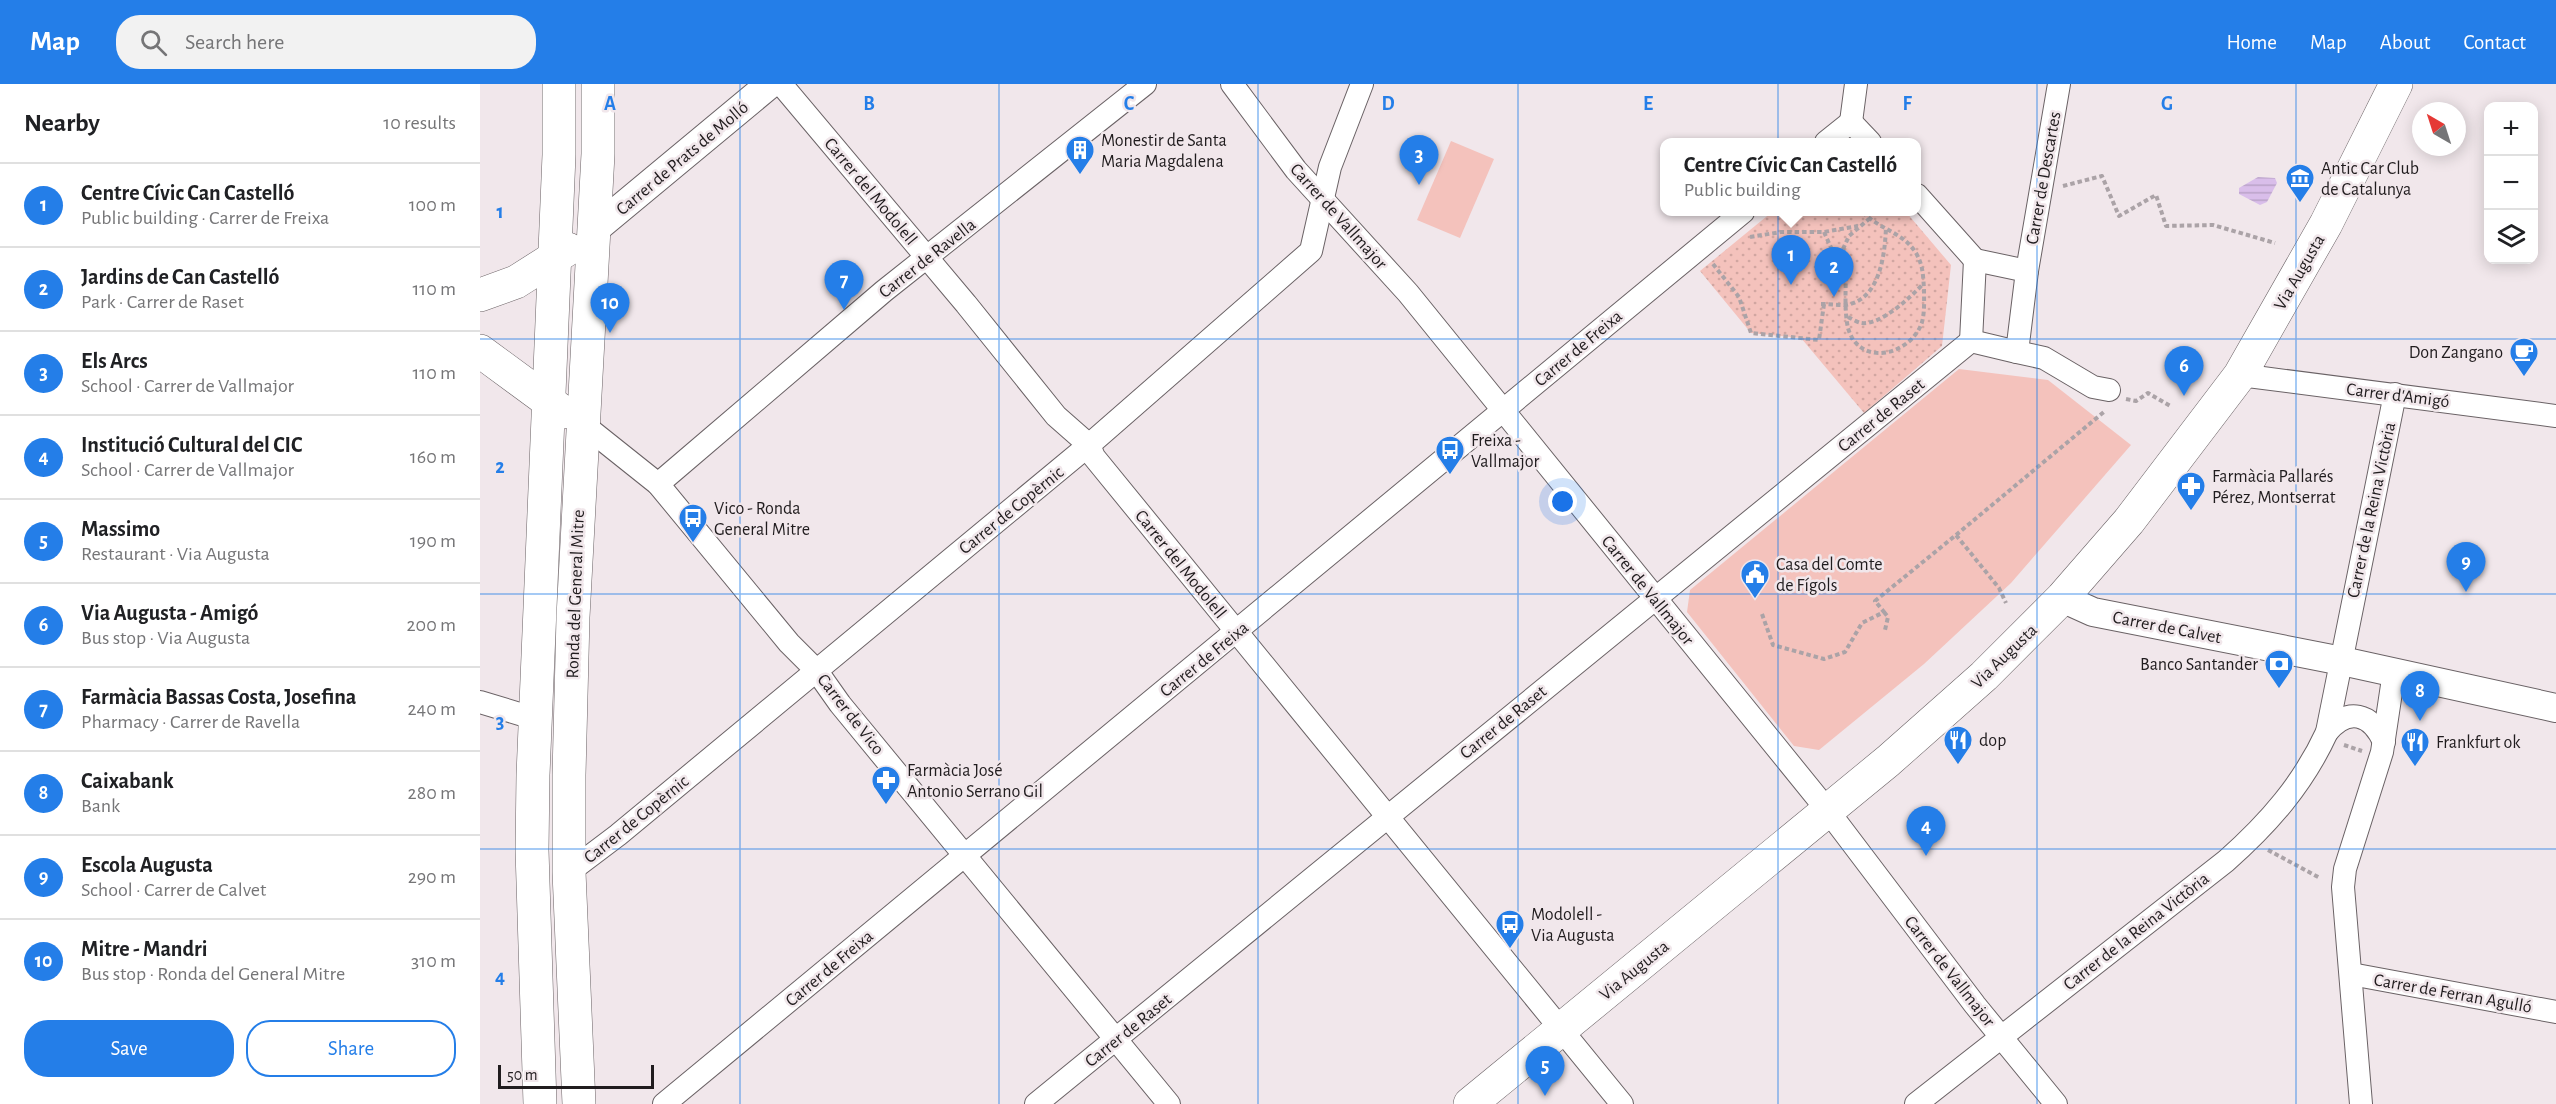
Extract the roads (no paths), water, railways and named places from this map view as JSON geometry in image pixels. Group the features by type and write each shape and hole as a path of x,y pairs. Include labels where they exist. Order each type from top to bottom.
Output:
{"main road":[{"name":"Ronda del General Mitre","path":"540,1104 533,898 536,719 560,84"},
{"name":"Ronda del General Mitre","path":"579,1104 569,872 573,617 584,425 598,84"},
{"name":"Via Augusta","path":"1470,1104 1828,811 1950,708 2062,598 2128,521 2240,375 2326,224 2396,84"},
{"path":"480,295 516,282 555,259 593,231"},
{"path":"480,351 513,373 549,405 584,425"},
{"path":"533,898 569,872"}],"street":[{"name":"Carrer de Prats de Molló","path":"593,231 770,84"},
{"name":"Carrer del Modolell","path":"781,84 927,257 1056,416 1089,445 1094,457 1236,633 1622,1104"},
{"name":"Carrer de Ravella","path":"658,484 927,257 1145,84"},
{"name":"Carrer de Vallmajor","path":"1232,84 1296,170 1408,293 1828,811 2000,1036 2056,1104"},
{"name":"Carrer de Copèrnic","path":"569,872 618,835 1089,445 1311,251 1330,167 1362,84"},
{"path":"1831,138 1851,122 1856,84"},
{"name":"Carrer de Descartes","path":"2017,352 2027,271 2059,84"},
{"path":"1851,122 1866,138"},
{"path":"1921,199 1976,260 2027,271"},
{"name":"Carrer de Freixa","path":"664,1104 1738,216"},
{"path":"1976,260 1971,341 2044,358 2113,399"},
{"name":"Carrer de Raset","path":"1036,1104 1971,341"},
{"name":"Carrer d'Amigó","path":"2240,375 2556,416"},
{"name":"Carrer de la Reina Victòria","path":"1916,1104 2000,1036 2186,894 2254,836 2334,738 2342,661 2395,394"},
{"name":"Carrer de Vico","path":"584,425 658,484 789,643 816,670 840,704 1169,1104"},
{"name":"Carrer de Calvet","path":"2062,598 2093,612 2342,661 2556,708"},
{"path":"2361,1104 2343,905 2345,869 2384,742 2394,672"},
{"path":"480,702 536,719"},
{"path":"2334,738 2344,718 2358,716 2374,724 2384,742"},
{"name":"Carrer de Ferran Agulló","path":"2350,974 2556,1012"}],"place":[{"name":"Monestir de Santa Maria Magdalena","path":"1080,176"},
{"name":"Els Arcs","path":"1419,185"},
{"name":"Antic Car Club de Catalunya","path":"2300,204"},
{"name":"Centre Cívic Can Castelló","path":"1791,285"},
{"name":"Jardins de Can Castelló","path":"1834,297"},
{"name":"Farmàcia Bassas Costa, Josefina","path":"844,310"},
{"name":"Mitre - Mandri","path":"610,333"},
{"name":"Don Zangano","path":"2524,378"},
{"name":"Via Augusta - Amigó","path":"2184,396"},
{"name":"Freixa - Vallmajor","path":"1450,476"},
{"name":"Farmàcia Pallarés Pérez, Montserrat","path":"2191,512"},
{"name":"Vico - Ronda General Mitre","path":"693,544"},
{"name":"Escola Augusta","path":"2466,592"},
{"name":"Casa del Comte de Fígols","path":"1755,600"},
{"name":"Banco Santander","path":"2279,690"},
{"name":"Caixabank","path":"2420,721"},
{"name":"dop","path":"1958,766"},
{"name":"Frankfurt ok","path":"2415,768"},
{"name":"Farmàcia José Antonio Serrano Gil","path":"886,806"},
{"name":"Institució Cultural del CIC","path":"1926,856"},
{"name":"Modolell - Via Augusta","path":"1510,950"},
{"name":"Massimo","path":"1545,1096"}]}
